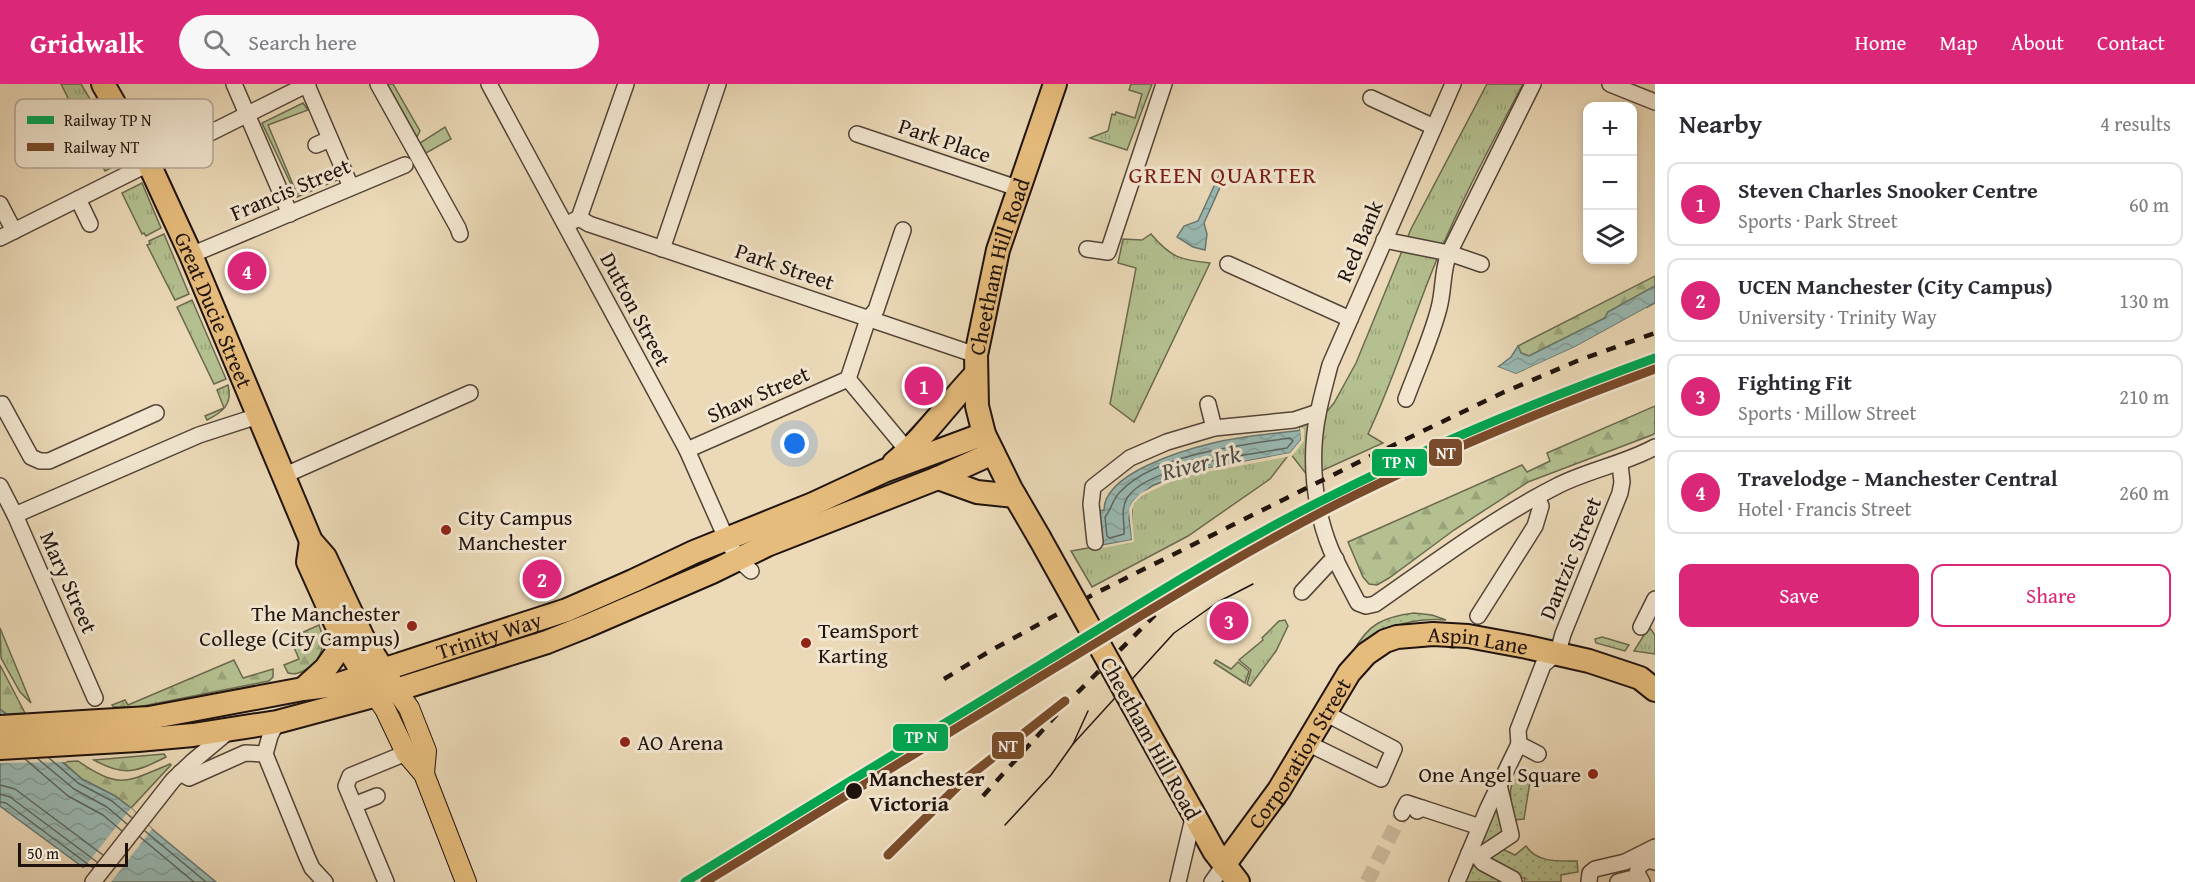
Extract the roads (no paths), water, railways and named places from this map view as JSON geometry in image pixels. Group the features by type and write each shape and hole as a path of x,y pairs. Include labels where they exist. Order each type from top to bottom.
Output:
{"highway":[{"name":"Great Ducie Street","path":"103,84 112,99"},
{"name":"Cheetham Hill Road","path":"1054,84 998,250 976,364 977,406 989,443 1016,496 1193,812 1225,876"},
{"name":"Great Ducie Street","path":"151,168 191,255 311,541 326,557 362,636 374,672 386,693"},
{"path":"884,471 910,450 976,364"},
{"path":"938,478 989,443"},
{"name":"Trinity Way","path":"0,747 101,732 149,718 336,685 567,610 726,538 813,504 884,471 989,443"},
{"path":"938,478 977,492 1016,496"},
{"name":"Trinity Way","path":"0,727 174,736 277,722 386,693 547,642 675,588 744,565 767,545 938,478"},
{"name":"Great Ducie Street","path":"311,541 308,562 344,642 374,672"},
{"path":"633,581 660,579 709,559 724,556 744,565"},
{"name":"Aspin Lane","path":"1397,637 1433,634 1468,636 1558,652 1647,684"},
{"name":"Corporation Street","path":"1225,876 1349,673 1360,660 1386,641 1397,637"},
{"path":"303,689 326,668 344,642"}],"main road":[{"name":"Great Ducie Street","path":"424,774 426,751 409,708 386,693 384,709 406,753 424,774 466,882"}],"street":[{"path":"234,84 290,214"},
{"path":"213,132 307,84 323,142 351,187"},
{"path":"378,84 460,234"},
{"name":"Dutton Street","path":"489,84 572,221 687,450 726,538 744,565"},
{"path":"572,221 626,84"},
{"path":"662,249 717,84"},
{"path":"1087,249 1108,252 1164,84"},
{"name":"Red Bank","path":"1336,559 1321,518 1315,478 1314,448 1317,416 1330,365 1453,84"},
{"path":"1406,399 1439,309 1444,283 1444,266 1449,253 1533,84"},
{"path":"1610,84 1655,102"},
{"path":"1371,98 1434,127"},
{"name":"Park Place","path":"856,134 1020,189"},
{"name":"Francis Street","path":"191,255 405,165"},
{"path":"0,204 7,234 141,168"},
{"path":"78,199 90,224"},
{"name":"Park Street","path":"572,221 589,224 868,319 976,364"},
{"path":"903,230 876,310 868,319 848,379 900,442 910,450"},
{"path":"1384,240 1449,253 1481,264"},
{"path":"1228,264 1350,319"},
{"name":"Shaw Street","path":"687,450 848,379"},
{"path":"283,476 470,393"},
{"path":"2,404 6,426 31,457 40,461 49,461 156,413"},
{"path":"1208,404 1214,428"},
{"path":"12,521 199,435 258,416"},
{"path":"1095,543 1091,504 1094,487 1130,458 1167,442 1214,428 1317,416"},
{"path":"1302,592 1329,563 1336,559 1358,603 1366,606 1375,604 1493,522 1537,497 1568,481 1614,466 1655,447"},
{"name":"Dantzic Street","path":"1457,882 1474,855 1480,827 1520,744 1518,730 1543,665 1558,652 1563,634 1620,493 1622,482 1614,466"},
{"name":"Mary Street","path":"0,486 12,521 78,675 95,698"},
{"path":"1478,616 1535,526 1541,506 1537,497"},
{"path":"1641,627 1655,599"},
{"path":"1307,743 1381,779 1394,749 1325,713"},
{"path":"277,722 265,754 312,868 325,882"},
{"path":"94,881 144,815 180,773 232,729"},
{"path":"1520,744 1538,754"},
{"path":"180,773 189,778 245,753 265,754"},
{"path":"386,882 346,786 346,781 350,776 406,753"},
{"path":"1499,785 1511,835 1474,855 1483,863 1513,879 1514,882"},
{"path":"354,805 377,795"},
{"path":"1414,811 1480,827"},
{"path":"1178,882 1193,812"},
{"path":"1589,882 1590,873 1595,869 1625,862 1655,847"},
{"path":"1630,881 1637,873 1638,866 1648,860 1655,862"},
{"path":"1625,862 1630,881"}],"water":[{"path":"1220,173 1226,174 1204,223 1207,234 1205,250 1193,247 1177,237 1184,226 1198,221"},
{"path":"1655,286 1655,303 1575,347 1516,374 1498,367 1511,357 1518,346 1521,353 1529,356 1605,318 1608,312"},
{"name":"River Irk","path":"1301,430 1301,440 1290,453 1194,471 1153,485 1132,502 1129,518 1132,540 1102,545 1098,511 1104,510 1107,497 1131,474 1148,465 1200,446"},
{"path":"0,709 82,779 115,796 131,808 152,829 216,882 103,882 0,806"}],"tunnel":[{"path":"1367,882 1402,813"}],"tram line":[{"path":"1073,744 1174,633 1218,602 1253,584"},
{"path":"1005,825 1051,775 1073,744 1088,711"}],"railway":[{"path":"944,679 1098,592 1371,456 1502,393 1577,361 1655,333"},
{"path":"983,796 1069,701 1155,615"}],"rail line":[{"name":"NT","path":"705,882 1158,606 1299,524 1453,450 1655,369"},
{"name":"NT","path":"888,855 963,781 1065,701"}],"place":[{"name":"Travelodge - Manchester Central","path":"247,271"},
{"name":"Steven Charles Snooker Centre","path":"924,386"},
{"name":"City Campus Manchester","path":"446,530"},
{"name":"UCEN Manchester (City Campus)","path":"542,579"},
{"name":"Fighting Fit","path":"1229,621"},
{"name":"The Manchester College (City Campus)","path":"412,626"},
{"name":"TeamSport Karting","path":"806,643"},
{"name":"AO Arena","path":"625,742"},
{"name":"One Angel Square","path":"1593,774"},
{"name":"Manchester Victoria","path":"854,791"}],"district":[{"name":"GREEN QUARTER","path":"1223,175"}]}
